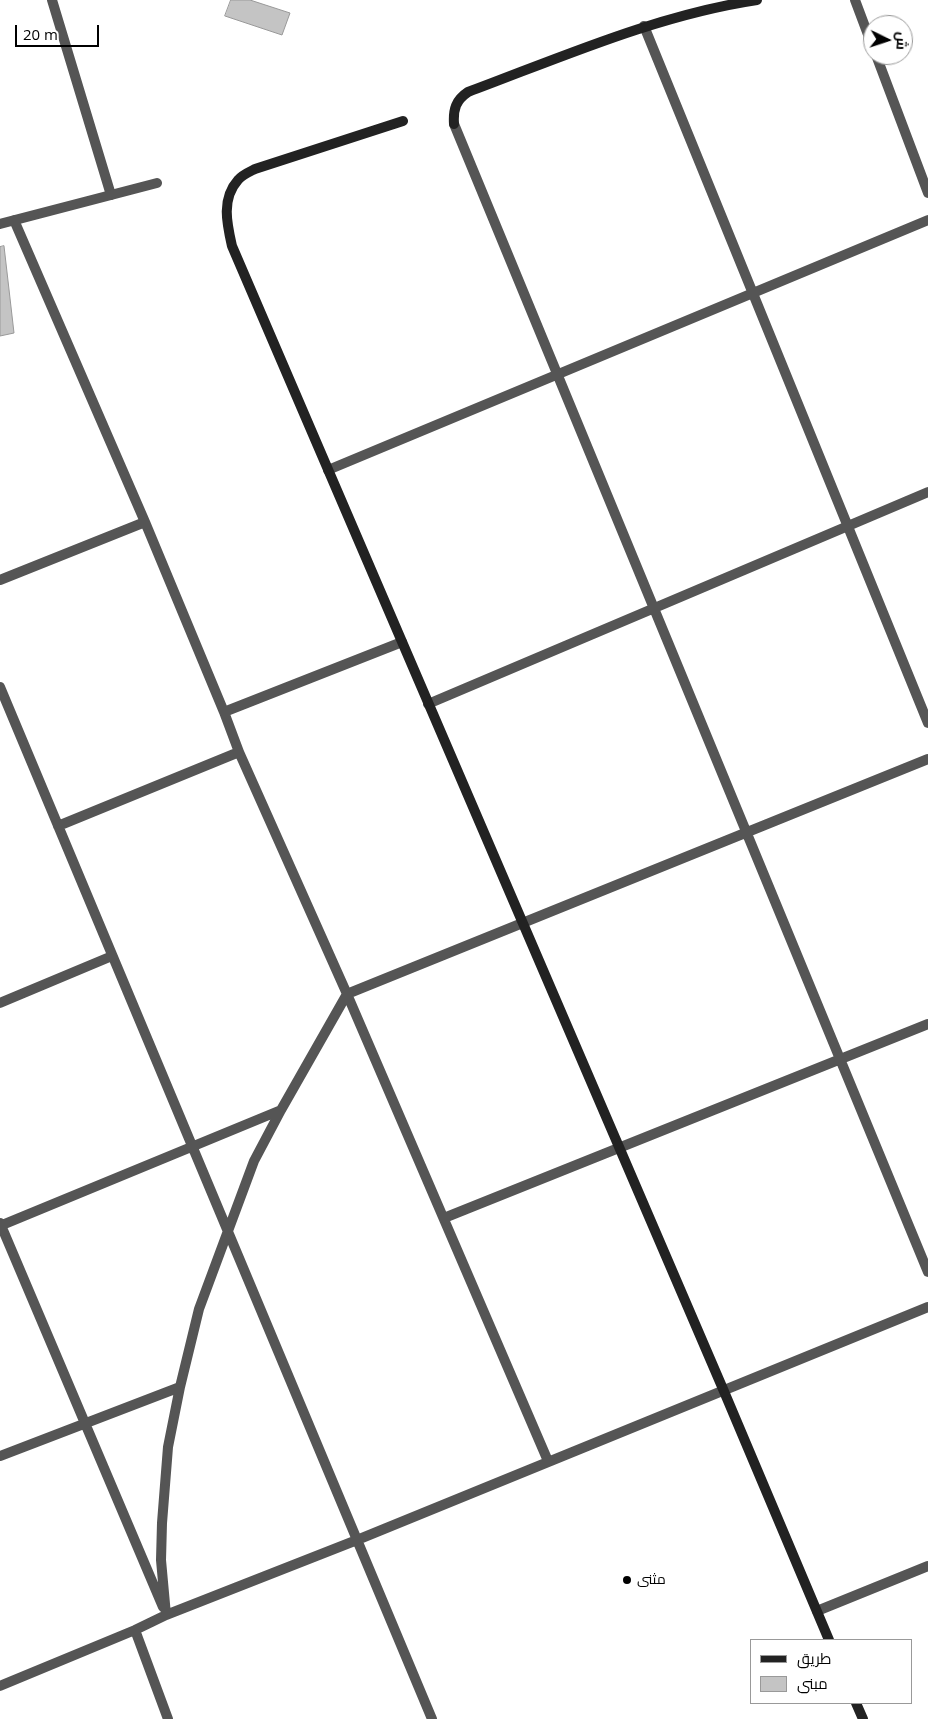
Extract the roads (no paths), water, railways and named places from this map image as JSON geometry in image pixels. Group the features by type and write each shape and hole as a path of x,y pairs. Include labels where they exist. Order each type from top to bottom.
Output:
{"street":[{"path":"52,0 111,195"},
{"path":"757,0 719,7 644,26 468,92 460,98 456,105 453,114 454,124 928,1272"},
{"path":"855,0 863,21"},
{"path":"644,26 928,723"},
{"path":"880,65 928,192"},
{"path":"403,121 254,169 238,179 230,193 226,210 232,246 724,1389 829,1639"},
{"path":"0,224 157,183"},
{"path":"14,220 145,522 239,752 347,994 548,1462"},
{"path":"328,470 928,220"},
{"path":"428,704 928,492"},
{"path":"0,580 145,522"},
{"path":"224,712 402,642"},
{"path":"0,687 432,1719"},
{"path":"58,826 239,752"},
{"path":"166,1615 161,1560 168,1447 199,1309 254,1161 347,994 928,759"},
{"path":"0,1003 112,956"},
{"path":"444,1218 928,1024"},
{"path":"166,1615 0,1225 281,1110"},
{"path":"0,1686 135,1630 166,1615 357,1540 928,1306"},
{"path":"0,1456 180,1388"},
{"path":"817,1611 928,1566"},
{"path":"135,1630 168,1719"},
{"path":"856,1704 863,1719"}],"place":[{"name":"مثنى","path":"627,1580"}]}
